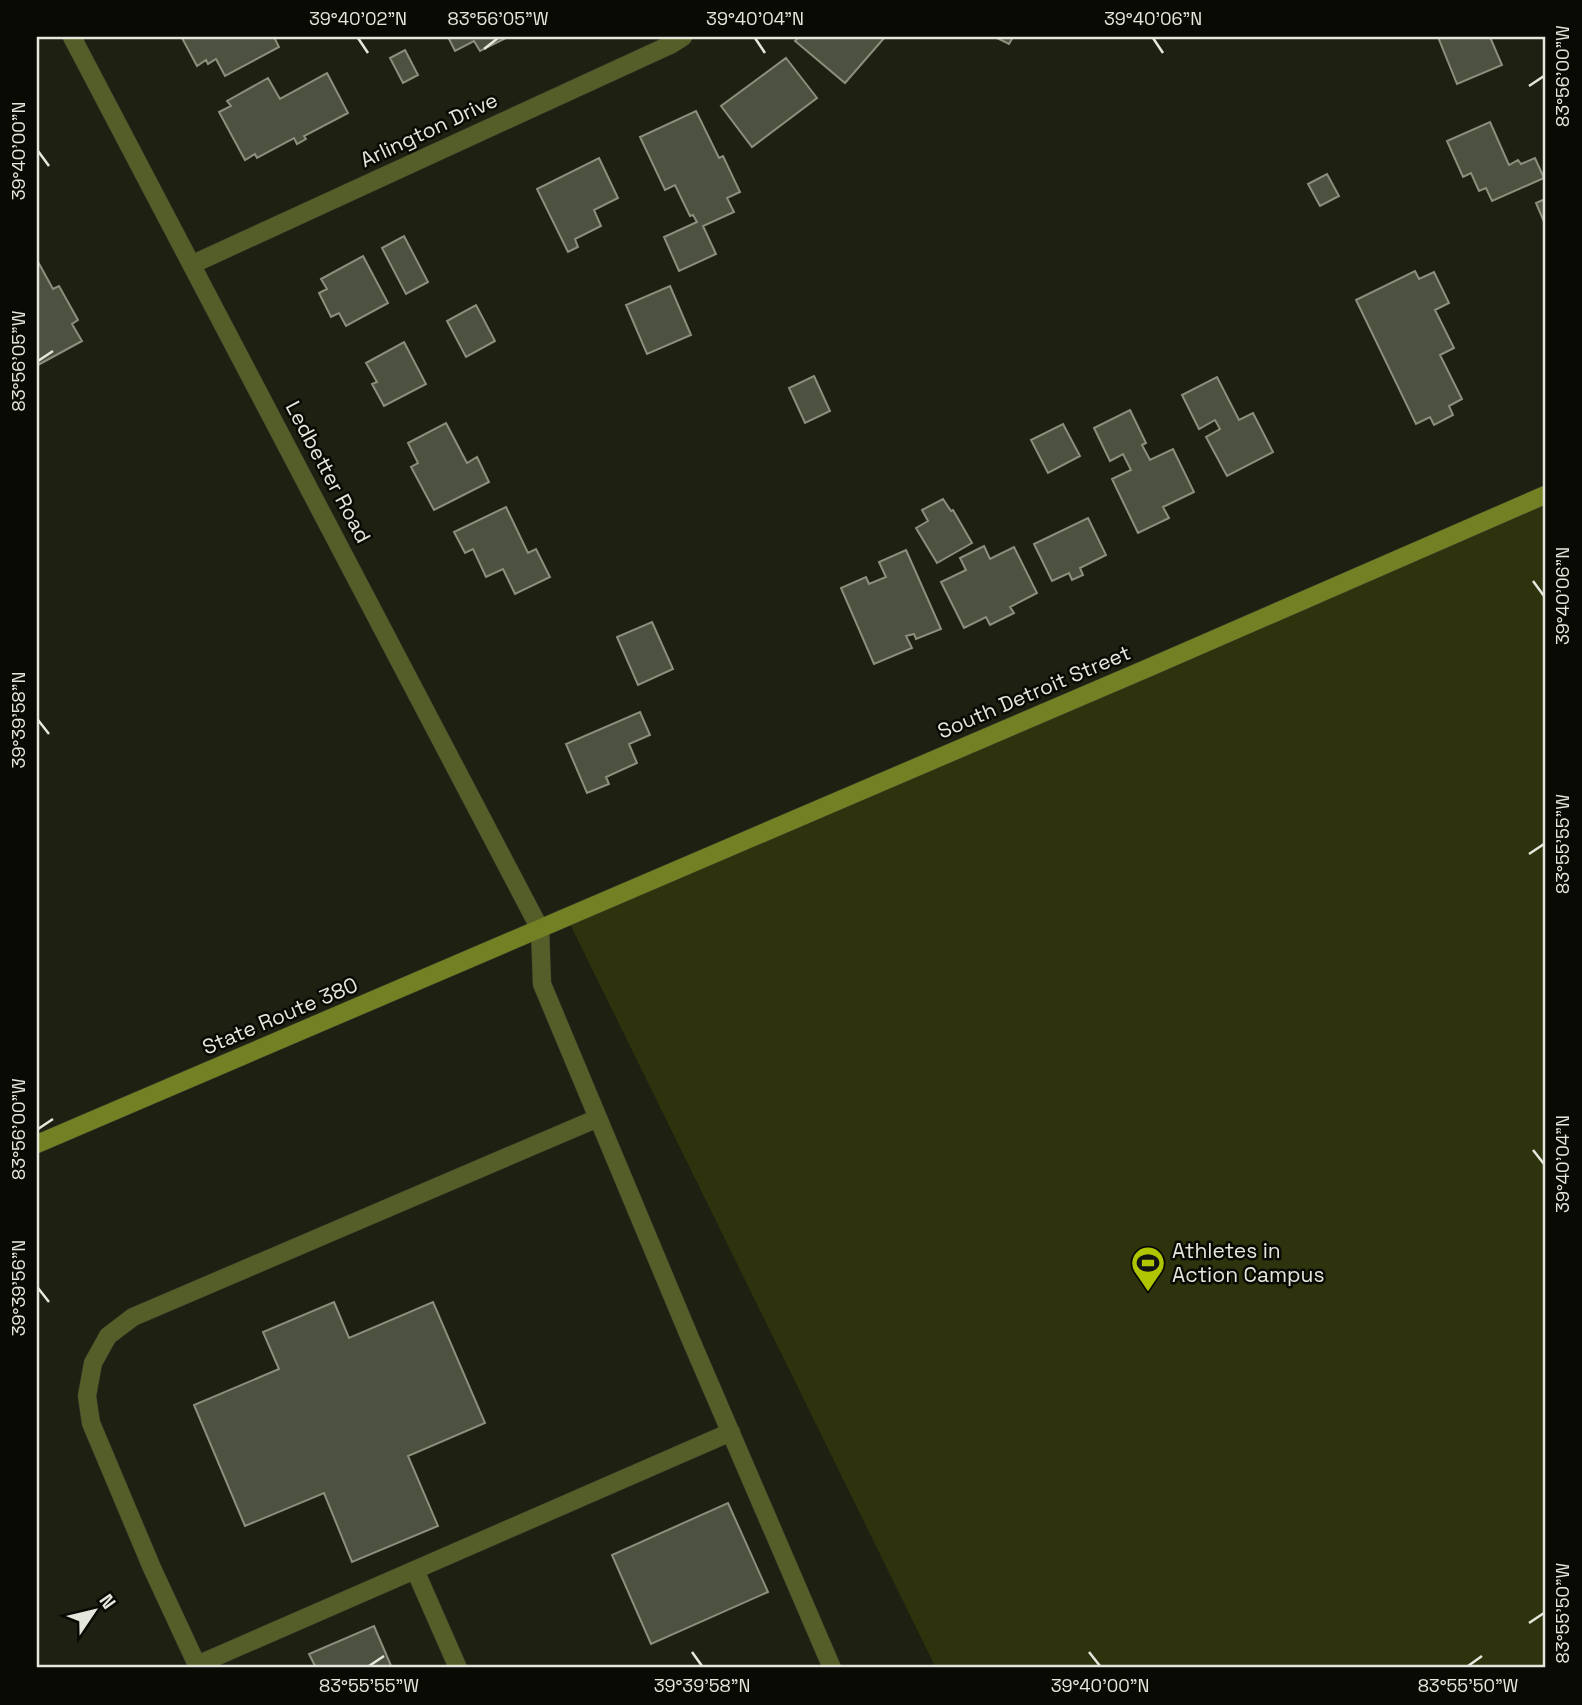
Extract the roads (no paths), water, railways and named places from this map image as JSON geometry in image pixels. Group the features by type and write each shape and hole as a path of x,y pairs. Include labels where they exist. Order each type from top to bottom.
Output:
{"main road":[{"name":"South Detroit Street","path":"540,929 1545,495"},
{"name":"State Route 380","path":"37,1144 540,929"}],"street":[{"name":"Ledbetter Road","path":"72,37 194,264 540,929"},
{"name":"Arlington Drive","path":"194,264 683,37"},
{"path":"540,929 541,984 832,1668"},
{"path":"598,1118 132,1317 108,1336 93,1363 87,1396 91,1423 197,1665 731,1432"},
{"path":"415,1570 458,1668"}],"place":[{"name":"Athletes in Action Campus","path":"1148,1293"}]}
